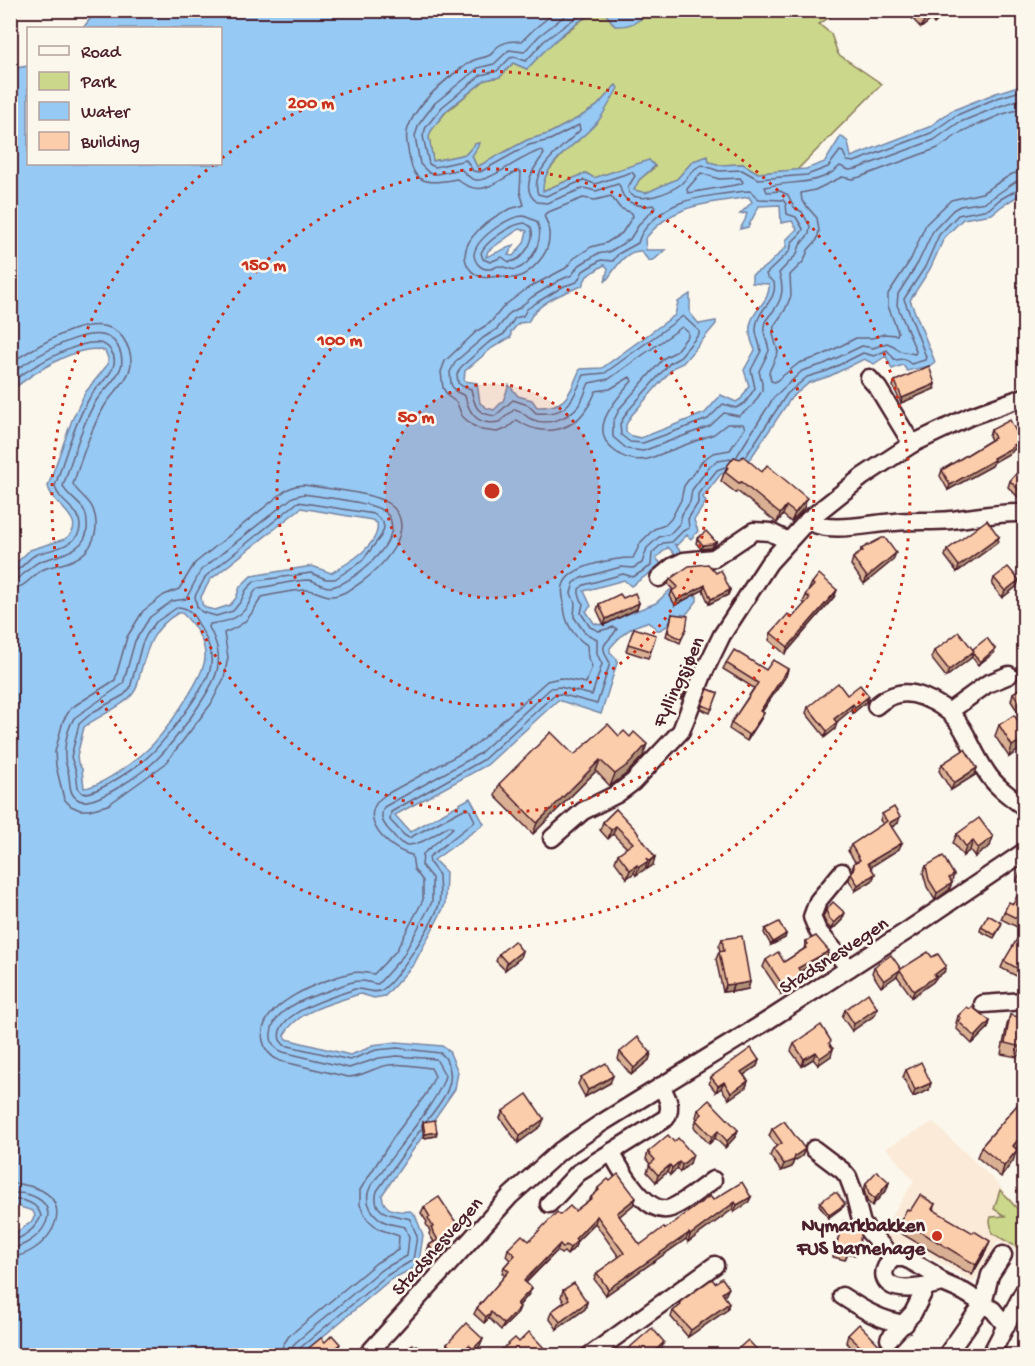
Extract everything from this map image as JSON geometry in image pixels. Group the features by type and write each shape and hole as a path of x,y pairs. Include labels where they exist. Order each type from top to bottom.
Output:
{"street":[{"path":"869,378 878,388 912,444"},
{"name":"Fyllingsjøen","path":"552,838 583,811 617,794 633,782 669,746 681,731 709,662 736,612 770,563 808,520 862,477 912,444 971,416 1024,397"},
{"path":"808,520 822,527 847,527 949,520 1002,512 1024,513"},
{"path":"659,578 684,561 714,558 754,531 770,532 788,541"},
{"path":"950,711 987,684 1010,675"},
{"path":"876,705 892,695 904,693 940,704 950,711 960,724 987,773 1006,793 1024,807"},
{"name":"Stadsnesvegen","path":"366,1356 516,1189 568,1146 849,968 1024,852"},
{"path":"842,872 818,901 812,917 818,931 849,968"},
{"path":"983,1004 1024,1001"},
{"path":"549,1204 578,1173 666,1118 670,1107 661,1086"},
{"path":"814,1149 843,1171 854,1193 862,1224 893,1258 904,1258 911,1261 932,1273 943,1283 964,1292 993,1310 1006,1326"},
{"path":"611,1152 624,1174 649,1205 656,1209 670,1209 713,1180"},
{"path":"946,1356 983,1304 990,1275 1004,1255"},
{"path":"893,1258 885,1269 884,1276 890,1285 903,1289 943,1283"},
{"path":"589,1356 715,1265"},
{"path":"889,1339 913,1313 926,1287"},
{"path":"990,1356 1024,1291"},
{"path":"842,1296 876,1316 904,1324"}],"shaded area":[{"path":"933,1122 997,1183 1024,1214 1022,1253 998,1241 973,1282 911,1245 893,1251 878,1237 914,1181 886,1148"}],"green space":[{"path":"651,11 839,11 819,24 831,34 838,54 882,84 797,170 758,173 743,164 720,165 709,162 708,157 693,161 677,179 646,193 633,190 639,180 655,167 649,160 594,178 586,173 542,191 542,182 549,170 567,149 579,140 616,85 597,106 580,117 548,134 527,140 477,167 472,156 479,143 475,144 466,154 433,161 429,137 431,130 446,112 485,80 500,77 513,63 527,69 548,46 586,17 606,14 615,26 644,17"},
{"path":"1000,1190 1024,1216 1022,1250 992,1233 991,1217 1005,1216 994,1209"}],"water":[{"path":"96,11 651,11 634,23 620,26 615,26 606,14 595,14 584,18 557,39 527,69 513,63 500,77 485,80 446,111 429,137 433,161 466,154 475,144 480,143 472,156 477,167 527,140 548,134 580,117 597,106 616,85 618,88 599,120 564,152 549,171 544,180 543,191 586,173 594,178 649,160 655,166 639,180 634,190 646,193 677,179 693,161 708,156 709,162 720,165 743,164 758,173 806,169 825,162 841,136 848,142 851,157 929,127 951,111 1024,84 1024,192 992,214 963,219 944,238 930,269 910,300 935,362 929,366 907,371 903,365 892,369 886,356 874,364 864,359 830,376 809,383 791,398 742,471 721,474 703,497 706,502 694,520 698,531 691,539 687,535 677,545 674,544 686,557 680,560 668,547 656,558 666,569 657,576 653,571 631,586 624,580 584,591 591,606 586,611 594,623 600,625 656,603 670,590 697,596 697,601 685,616 660,630 656,630 647,622 636,626 622,635 610,648 617,663 601,714 558,700 487,765 395,815 410,832 470,798 484,824 434,860 446,872 445,904 414,964 385,996 374,998 361,994 326,1005 298,1019 284,1035 286,1039 350,1055 372,1045 397,1042 442,1046 449,1051 458,1072 455,1089 382,1195 388,1207 396,1211 410,1211 415,1215 423,1235 419,1262 416,1267 390,1280 301,1355 11,1355 11,1236 31,1222 35,1216 33,1211 17,1206 10,1208 11,568 30,550 65,539 72,532 74,526 72,519 48,486 72,420 85,393 108,364 108,358 105,351 95,349 69,355 42,369 11,391 11,69 27,66 27,165 222,165 222,27 84,27","holes":["749,197 752,202 740,214 747,213 740,229 748,227 759,206 780,205 781,223 792,221 797,229 786,240 786,247 767,266 752,275 752,283 769,284 765,300 752,319 750,327 755,350 744,370 749,386 741,399 736,402 721,395 705,413 641,438 626,432 626,425 631,416 674,367 683,363 716,324 716,321 699,324 690,313 690,294 678,302 675,315 602,368 580,369 566,398 555,405 537,407 532,400 518,396 509,385 503,401 494,410 480,403 477,383 464,381 465,371 492,348 511,337 511,332 519,323 528,322 537,309 544,304 582,286 587,276 604,265 608,268 605,282 620,262 630,254 641,251 649,261 655,259 665,250 646,250 645,239 667,218 692,207","519,229 527,231 524,243 513,256 508,255 514,245 486,257 488,251","301,508 372,520 377,523 377,531 374,539 362,553 331,573 312,566 251,576 240,587 236,598 230,605 215,610 206,608 202,604 201,597 210,580","178,613 182,613 194,627 205,651 203,666 191,692 147,750 108,779 84,788 82,769 77,756 84,727 130,697 137,686 145,655 152,639 162,625"]}],"building":[{"path":"914,10 944,10 937,17 934,13 924,21"},
{"path":"929,366 935,384 902,398 895,381"},
{"path":"1010,420 1021,441 993,458 994,460 950,485 942,470 995,438 991,430"},
{"path":"743,456 762,472 767,465 807,498 795,513 786,506 780,514 725,472 734,457 740,459"},
{"path":"1024,465 1024,495 1010,481"},
{"path":"987,520 999,537 959,566 947,550"},
{"path":"706,531 716,542 703,545 697,539"},
{"path":"885,538 896,553 867,577 853,558 863,551 861,549"},
{"path":"708,564 716,573 721,570 730,590 711,599 705,585 677,600 672,591 678,587 670,579 689,566"},
{"path":"1008,567 1019,580 1005,591 994,578"},
{"path":"819,574 837,590 788,647 771,633 788,614 792,618 810,598 805,595 814,585 812,583"},
{"path":"635,593 639,603 606,619 599,604 620,594 623,598"},
{"path":"672,614 688,616 686,629 681,639 668,632"},
{"path":"634,628 656,635 651,651 628,644"},
{"path":"959,632 974,651 949,670 934,651"},
{"path":"987,638 995,649 980,662 973,653 973,649"},
{"path":"734,650 766,670 773,660 788,669 760,711 764,713 749,735 731,723 758,683 726,663"},
{"path":"688,674 691,675 686,689 684,688"},
{"path":"838,683 847,695 860,685 869,696 855,707 853,704 834,719 837,723 827,731 808,707"},
{"path":"1024,686 1024,706 1023,707 1013,693"},
{"path":"708,689 718,693 712,709 702,705"},
{"path":"1014,715 1024,730 1024,738 1012,746 999,725"},
{"path":"608,724 619,736 624,731 630,737 634,732 647,744 630,763 615,774 600,760 537,823 499,784 551,732 574,755"},
{"path":"965,749 977,768 954,783 942,764"},
{"path":"894,807 900,817 889,823 902,843 868,863 875,874 858,885 851,874 854,863 860,860 851,845 887,821 882,814"},
{"path":"616,809 635,829 655,857 650,861 647,858 648,861 630,870 618,854 633,843 616,826 611,830 603,822"},
{"path":"979,818 993,837 978,848 973,841 966,847 957,834"},
{"path":"943,856 954,875 949,878 952,883 937,893 929,880 926,866"},
{"path":"1017,896 1024,900 1024,922 1004,912 1009,902 1013,904"},
{"path":"833,902 845,913 834,923 826,910"},
{"path":"988,915 1002,923 995,935 981,927"},
{"path":"779,922 786,934 773,942 765,929"},
{"path":"1020,934 1024,936 1024,972 1004,961"},
{"path":"742,936 750,982 726,985 719,952 724,951 722,939"},
{"path":"816,936 829,951 798,968 802,975 784,987 766,960 778,952 784,962 806,948 808,944 806,941"},
{"path":"514,941 522,951 507,963 499,954"},
{"path":"928,952 932,957 938,954 946,966 914,991 900,970 884,981 874,967 891,955 901,969"},
{"path":"868,993 877,1008 854,1024 845,1010"},
{"path":"967,1007 970,1009 972,1007 990,1021 975,1037 958,1021 961,1018 958,1016"},
{"path":"1010,1015 1024,1018 1021,1047 1005,1043"},
{"path":"821,1025 833,1049 820,1058 816,1052 804,1059 794,1044"},
{"path":"638,1037 651,1053 634,1068 620,1052"},
{"path":"751,1048 759,1060 741,1072 748,1081 731,1093 724,1082 718,1086 711,1077"},
{"path":"921,1062 931,1083 915,1090 906,1070"},
{"path":"606,1063 613,1076 588,1090 581,1077"},
{"path":"527,1094 544,1119 520,1136 503,1111"},
{"path":"1024,1097 1024,1132 1013,1146 1017,1150 1004,1166 981,1147"},
{"path":"709,1100 738,1130 727,1141 718,1131 712,1137 696,1120 702,1114 698,1110"},
{"path":"435,1120 437,1132 425,1134 423,1122"},
{"path":"784,1121 805,1149 795,1156 794,1160 784,1164 773,1149 782,1143 772,1129"},
{"path":"668,1135 674,1142 678,1138 693,1155 682,1165 679,1162 672,1168 670,1165 658,1175 649,1165 655,1160 648,1152"},
{"path":"877,1171 889,1182 875,1199 869,1194 866,1183"},
{"path":"618,1174 636,1198 617,1213 640,1245 710,1196 713,1200 742,1182 751,1197 737,1205 735,1202 608,1289 597,1273 624,1253 597,1216 575,1239 577,1241 570,1248 566,1245 563,1248 560,1244 524,1281 532,1288 517,1304 520,1307 504,1324 491,1312 486,1317 477,1308 509,1271 504,1267 515,1255 508,1249 522,1235 529,1241 557,1212 560,1215 570,1206 575,1211 592,1198 599,1190 598,1188 608,1179 610,1181"},
{"path":"833,1193 837,1193 845,1204 829,1215 820,1202"},
{"path":"920,1195 935,1204 932,1209 990,1241 976,1265 901,1220 907,1209 910,1211"},
{"path":"439,1197 459,1227 447,1233 452,1241 435,1255 429,1245 438,1240 424,1207"},
{"path":"843,1221 856,1224 855,1227 862,1230 858,1248 849,1246 848,1253 835,1250"},
{"path":"722,1278 729,1288 722,1293 729,1303 691,1330 673,1311 681,1305 680,1302 712,1279 715,1283"},
{"path":"574,1283 587,1302 560,1322 552,1311 569,1299 563,1290"},
{"path":"466,1323 483,1339 473,1349 469,1345 459,1355 447,1344"},
{"path":"859,1324 890,1356 853,1356 861,1347 848,1335"},
{"path":"652,1328 664,1342 656,1350 659,1354 656,1356 614,1356 618,1352 621,1355"},
{"path":"529,1332 546,1350 540,1356 504,1356 500,1351 515,1338 519,1342"},
{"path":"332,1335 340,1344 326,1356 299,1356 321,1338 325,1342"},
{"path":"748,1340 761,1354 759,1356 730,1356"},
{"path":"412,1344 415,1347 416,1345 428,1355 403,1356"}],"place":[{"name":"Nymarkbakken FUS barnehage","path":"937,1236"}]}
